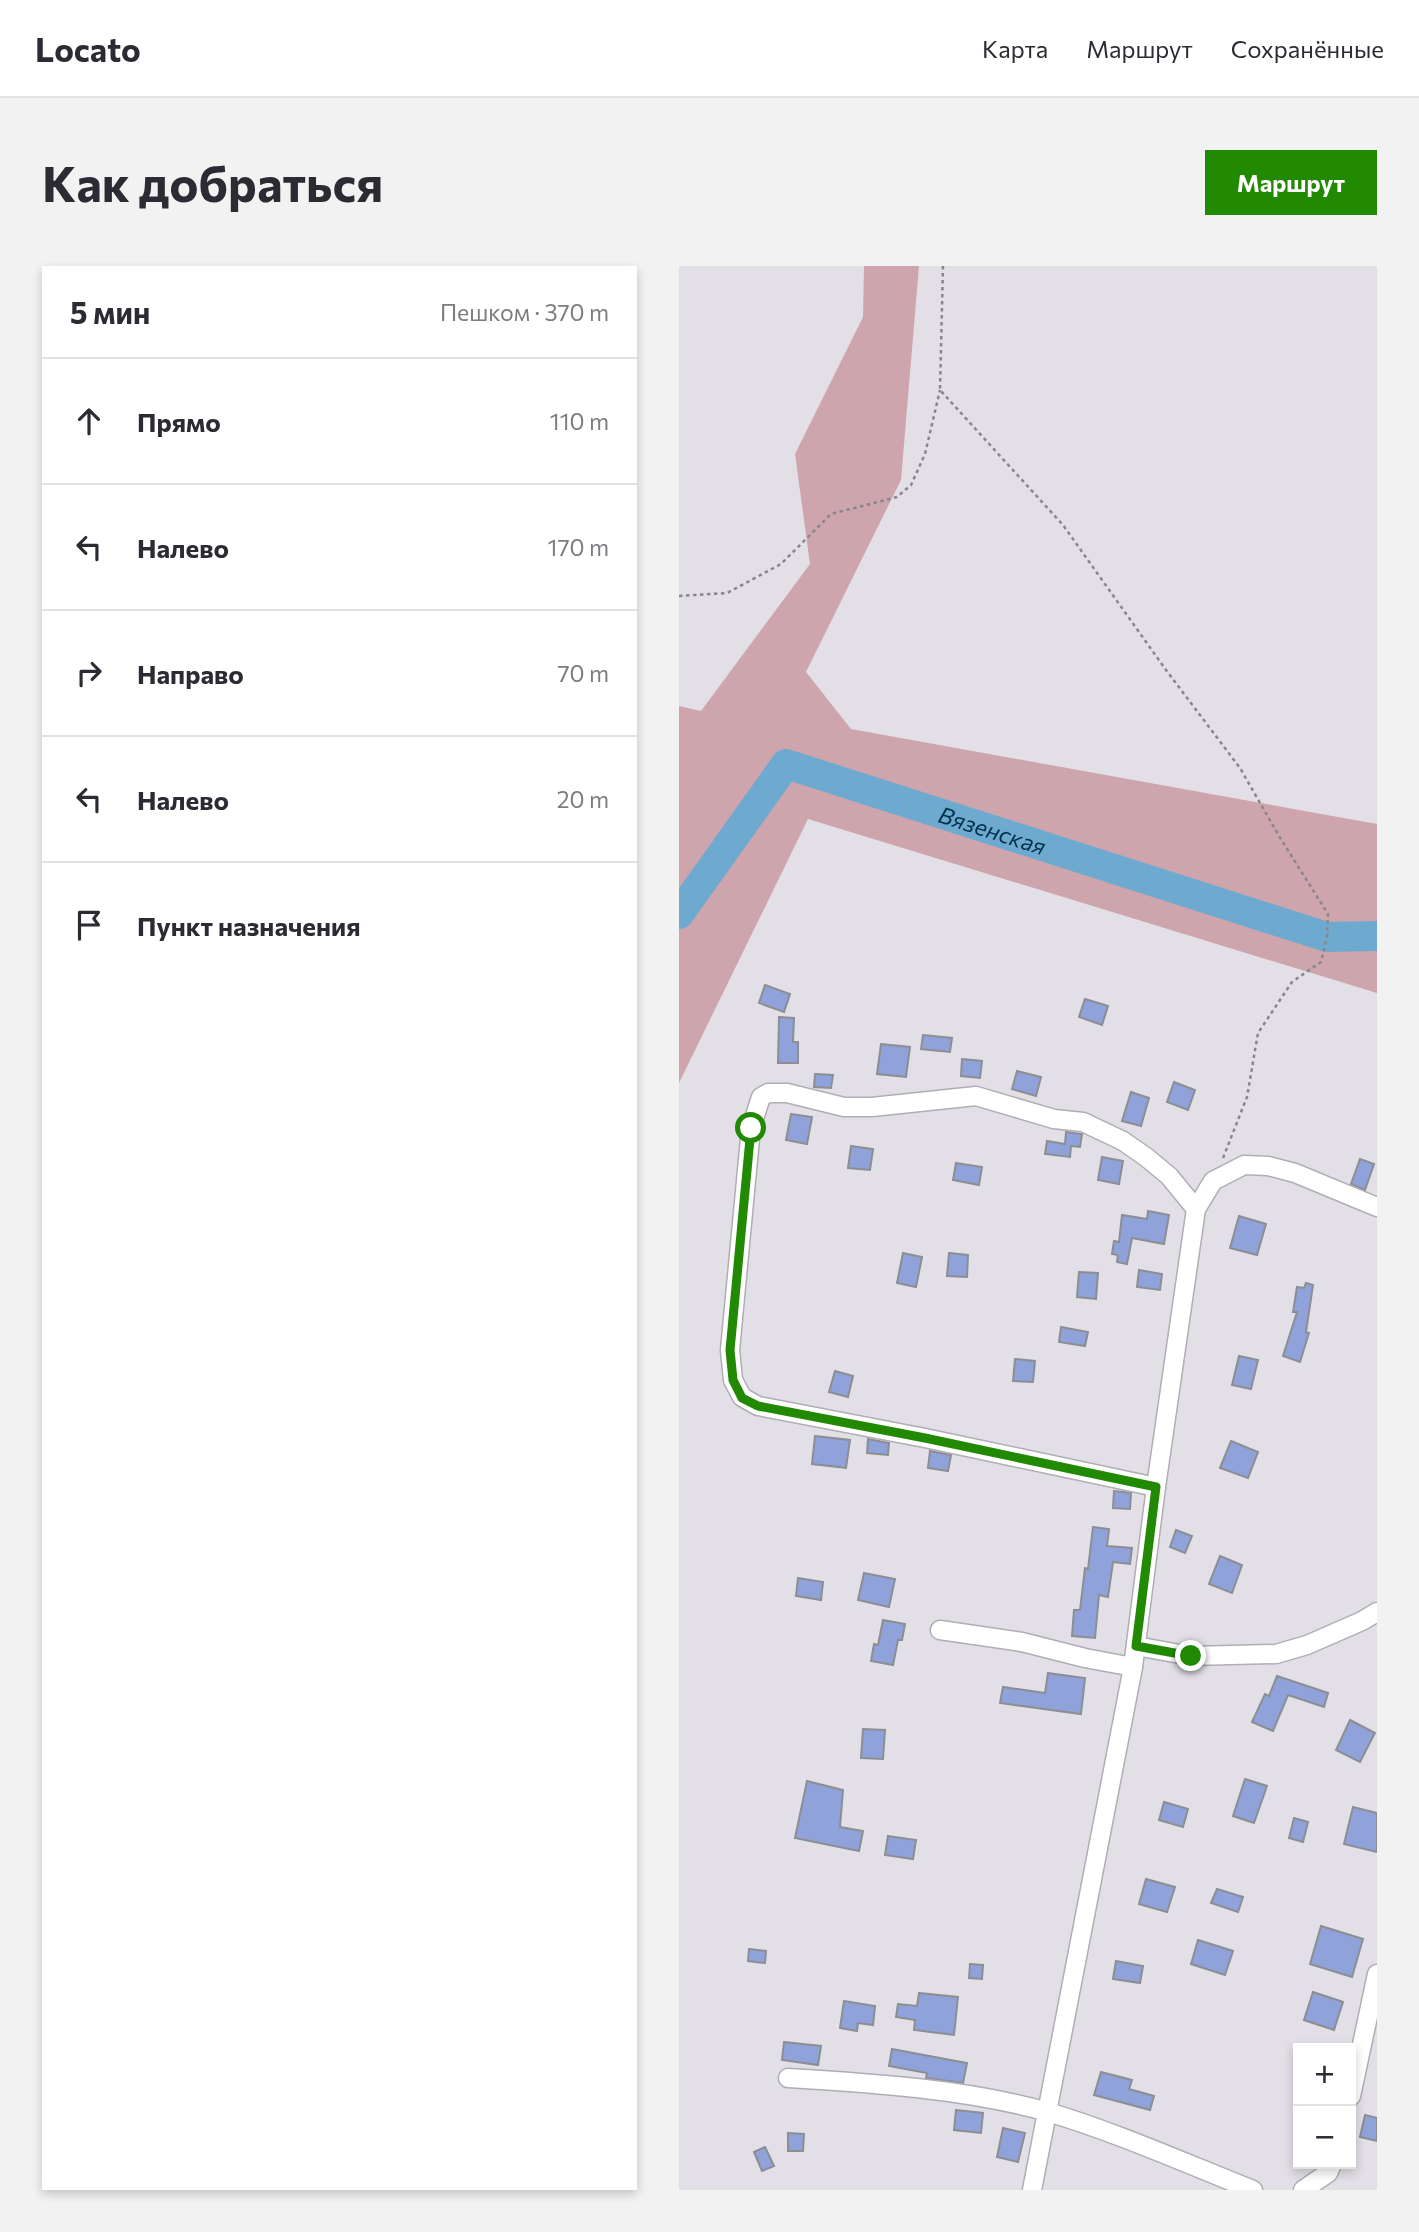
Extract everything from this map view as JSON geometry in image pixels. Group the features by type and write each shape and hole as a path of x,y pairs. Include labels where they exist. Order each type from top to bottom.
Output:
{"street":[{"path":"1156,1487 758,1406 742,1398 733,1380 730,1350 751,1128 761,1097 768,1093 787,1093 844,1107 872,1107 976,1097 1054,1119 1083,1122 1103,1130 1131,1146 1169,1176 1196,1209"},
{"path":"1032,2190 1133,1667 1196,1209 1213,1181 1244,1165 1268,1166 1295,1172 1377,1207"},
{"path":"1136,1646 1191,1656 1276,1654 1307,1645 1362,1622 1377,1612"},
{"path":"940,1630 1022,1642 1133,1667"},
{"path":"1356,2073 1377,1974"},
{"path":"788,2078 882,2085 973,2096 1047,2112 1156,2151 1253,2190"},
{"path":"1303,2190 1330,2169"}],"path":[{"path":"679,596 727,593 781,564 831,514 897,497 911,485 925,454 940,390 943,266"},
{"path":"940,390 1063,525 1166,670 1240,768 1328,914 1327,937 1321,962 1292,982 1258,1033 1247,1097 1213,1181"}],"shaded area":[{"path":"864,266 919,266 901,480 806,672 851,729 1377,824 1377,993 808,819 679,1083 679,706 701,711 810,564 795,454 863,317"}],"building":[{"path":"765,985 790,994 784,1012 759,1003"},
{"path":"1085,999 1108,1006 1102,1025 1079,1017"},
{"path":"779,1017 794,1018 793,1042 798,1042 798,1063 778,1063"},
{"path":"923,1035 952,1038 950,1052 921,1049"},
{"path":"881,1044 910,1047 906,1077 877,1074"},
{"path":"962,1059 982,1061 980,1078 961,1076"},
{"path":"1017,1071 1041,1077 1036,1096 1012,1089"},
{"path":"815,1074 833,1075 831,1088 814,1087"},
{"path":"1174,1082 1195,1090 1188,1110 1167,1102"},
{"path":"1131,1092 1149,1098 1141,1126 1122,1121"},
{"path":"791,1114 812,1117 807,1144 786,1140"},
{"path":"1066,1132 1082,1134 1080,1147 1071,1146 1070,1157 1045,1154 1047,1141 1065,1144"},
{"path":"851,1146 873,1149 870,1170 848,1168"},
{"path":"1102,1157 1123,1161 1119,1184 1098,1180"},
{"path":"1360,1159 1374,1164 1365,1190 1351,1184"},
{"path":"956,1163 982,1167 979,1185 953,1180"},
{"path":"1148,1211 1169,1215 1164,1244 1132,1238 1127,1264 1117,1262 1118,1255 1112,1254 1114,1241 1119,1242 1122,1215 1147,1219"},
{"path":"1239,1216 1266,1224 1257,1255 1230,1248"},
{"path":"903,1253 922,1257 916,1287 897,1283"},
{"path":"949,1253 968,1255 967,1277 947,1276"},
{"path":"1139,1270 1162,1274 1160,1290 1137,1287"},
{"path":"1079,1272 1098,1273 1096,1299 1077,1297"},
{"path":"1306,1283 1313,1285 1306,1332 1309,1333 1300,1362 1283,1356 1297,1312 1293,1312 1297,1287 1304,1288"},
{"path":"1061,1327 1088,1332 1085,1346 1059,1342"},
{"path":"1239,1356 1258,1360 1251,1389 1232,1385"},
{"path":"1015,1359 1035,1361 1033,1382 1013,1381"},
{"path":"835,1371 853,1376 848,1397 829,1392"},
{"path":"815,1436 850,1440 846,1468 812,1464"},
{"path":"868,1439 889,1443 888,1455 867,1453"},
{"path":"1231,1441 1258,1452 1248,1478 1220,1468"},
{"path":"930,1451 951,1455 948,1471 928,1468"},
{"path":"1114,1491 1131,1493 1130,1509 1113,1508"},
{"path":"1093,1527 1109,1529 1107,1546 1132,1548 1130,1564 1113,1562 1108,1597 1099,1595 1095,1638 1072,1636 1074,1610 1080,1610 1085,1568 1088,1569"},
{"path":"1176,1530 1192,1536 1185,1553 1170,1547"},
{"path":"1220,1556 1242,1565 1232,1593 1209,1584"},
{"path":"864,1573 895,1579 889,1607 858,1600"},
{"path":"798,1578 823,1582 821,1600 796,1596"},
{"path":"883,1620 905,1624 902,1640 898,1640 893,1665 871,1661 874,1644 878,1645"},
{"path":"1048,1673 1085,1678 1081,1714 1000,1703 1003,1687 1045,1693"},
{"path":"1277,1676 1328,1693 1324,1707 1288,1695 1273,1731 1252,1722 1265,1694 1269,1696"},
{"path":"1350,1720 1375,1733 1360,1762 1336,1750"},
{"path":"863,1729 885,1730 883,1759 861,1758"},
{"path":"1245,1779 1267,1786 1254,1823 1233,1816"},
{"path":"807,1781 843,1790 840,1827 863,1831 859,1851 795,1838"},
{"path":"1164,1802 1188,1809 1183,1827 1159,1820"},
{"path":"1353,1807 1377,1813 1377,1852 1344,1844"},
{"path":"1294,1818 1308,1822 1303,1842 1289,1838"},
{"path":"888,1836 916,1840 913,1859 885,1855"},
{"path":"1146,1879 1175,1887 1167,1912 1139,1904"},
{"path":"1217,1889 1243,1897 1238,1912 1211,1903"},
{"path":"1321,1926 1363,1939 1352,1977 1310,1964"},
{"path":"1198,1940 1233,1951 1225,1975 1191,1964"},
{"path":"749,1949 766,1951 765,1963 748,1961"},
{"path":"1116,1961 1143,1966 1140,1983 1113,1979"},
{"path":"970,1964 983,1965 982,1979 969,1978"},
{"path":"1313,1992 1343,2002 1334,2030 1304,2020"},
{"path":"919,1993 958,1997 954,2035 914,2030 915,2020 896,2017 898,2004 917,2006"},
{"path":"844,2001 875,2006 873,2025 858,2023 857,2031 840,2028"},
{"path":"784,2042 821,2046 818,2065 782,2060"},
{"path":"892,2049 967,2063 963,2083 926,2078 927,2073 889,2066"},
{"path":"1101,2072 1132,2080 1129,2089 1154,2096 1150,2110 1094,2095"},
{"path":"956,2110 983,2113 981,2133 954,2130"},
{"path":"1365,2115 1377,2118 1377,2141 1360,2137"},
{"path":"1003,2128 1025,2133 1018,2162 997,2157"},
{"path":"788,2133 804,2134 803,2151 788,2151"},
{"path":"765,2147 774,2166 762,2171 754,2152"}],"waterway":[{"name":"Вязенская","path":"679,914 786,764 1327,937 1377,936"}],"route":[{"path":"751,1128 730,1350 733,1380 742,1398 758,1406 1156,1487 1136,1646 1191,1656"}]}
